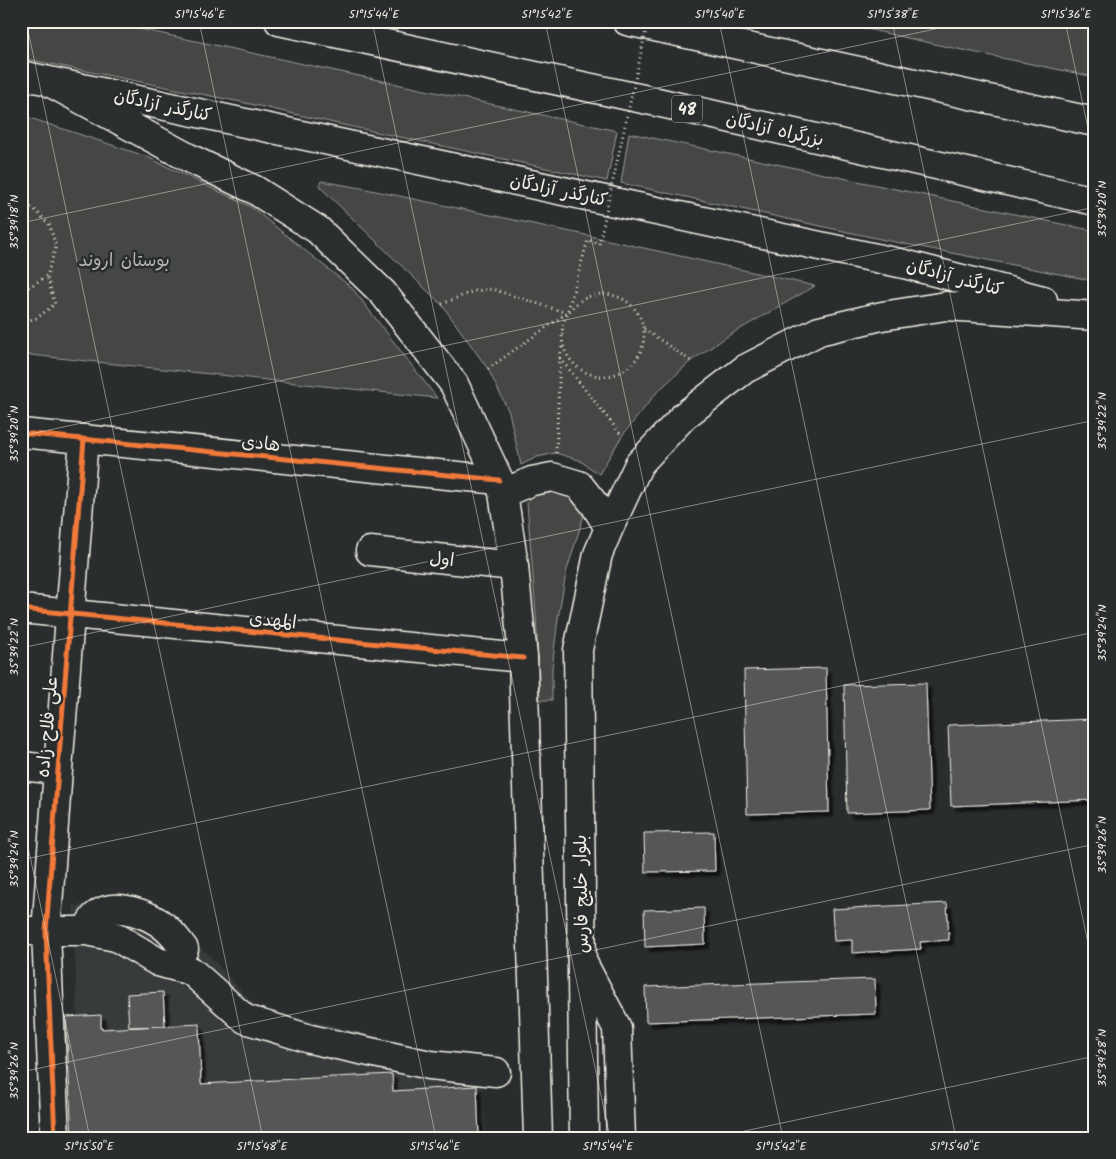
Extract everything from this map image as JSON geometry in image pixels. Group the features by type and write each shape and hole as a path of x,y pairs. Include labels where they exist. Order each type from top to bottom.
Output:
{"main road":[{"name":"بزرگراه آزادگان","path":"278,21 657,102 1095,201"},
{"path":"627,21 1095,122"},
{"name":"کنارگذر آزادگان","path":"21,75 904,264 1095,315"},
{"path":"50,82 190,158 255,190 318,230 383,293 454,384 501,487 514,566 523,658 538,1138"},
{"name":"بلوار خلیج فارس","path":"584,1138 578,650 598,554 608,528 639,464 684,416 745,369 819,331 882,316 946,306 1095,315"},
{"name":"هادی","path":"21,433 501,487"},
{"name":"علی فلاح زاده","path":"55,1138 34,931 58,770 84,439"},
{"path":"501,487 552,477 579,485 596,505 608,528"},
{"name":"اول","path":"370,551 514,566"},
{"name":"المهدی","path":"21,609 523,658"},
{"path":"21,766 58,770"},
{"path":"86,931 95,916 107,910 124,909 148,916 166,928 184,948"},
{"path":"34,931 86,931 116,937 158,962 191,971 245,1019 310,1039 430,1065 496,1072"},
{"path":"582,961 618,1028 621,1138"}],"path":[{"path":"556,452 563,323 568,313 588,240 598,244 648,21"},
{"path":"21,205 33,208 50,224 56,246 47,276 55,304 37,318 21,322"},
{"path":"21,292 47,276"},
{"path":"442,304 474,291 492,289 568,313"},
{"path":"488,370 516,348 568,313 586,297 611,294 623,299 633,306 640,317 644,329 643,343 639,356 617,374 604,376 590,374 578,368 568,358 562,345"},
{"path":"644,329 691,361"},
{"path":"560,358 622,436"}],"shaded area":[{"path":"135,898 207,953 256,1007 480,1061 487,1138 82,1138 73,906"}],"green space":[{"path":"21,21 102,21 617,131 607,181 241,102 21,58"},
{"path":"831,21 1095,21 1095,77 948,47"},
{"name":"بوستان اروند","path":"21,115 145,156 251,207 352,288 437,398 21,354"},
{"path":"629,133 1095,231 1095,281 885,240 621,183"},
{"path":"321,181 581,234 815,286 728,336 691,361 657,392 622,436 599,474 579,460 556,453 537,457 521,465 509,412 488,369 442,305 319,186"},
{"path":"549,488 571,494 582,507 583,518 566,573 558,618 552,668 552,700 540,700 536,613 527,503 531,496"}],"building":[{"path":"826,668 829,812 747,814 744,670"},
{"path":"926,683 930,810 847,813 844,685"},
{"path":"1093,719 1095,800 951,806 948,725"},
{"path":"714,832 715,871 645,872 644,833"},
{"path":"947,903 949,940 920,942 921,949 852,953 852,940 834,941 832,909"},
{"path":"704,908 705,944 645,947 644,910"},
{"path":"875,979 876,1014 646,1022 645,987"},
{"path":"163,992 165,1026 129,1027 127,994"},
{"path":"101,1015 101,1029 199,1024 201,1084 392,1074 393,1091 477,1086 479,1138 388,1138 388,1134 316,1138 72,1138 66,1017"}],"cycle path":[{"path":"21,433 499,480"},
{"path":"55,1138 46,932 84,439"},
{"path":"21,609 523,658"}]}
